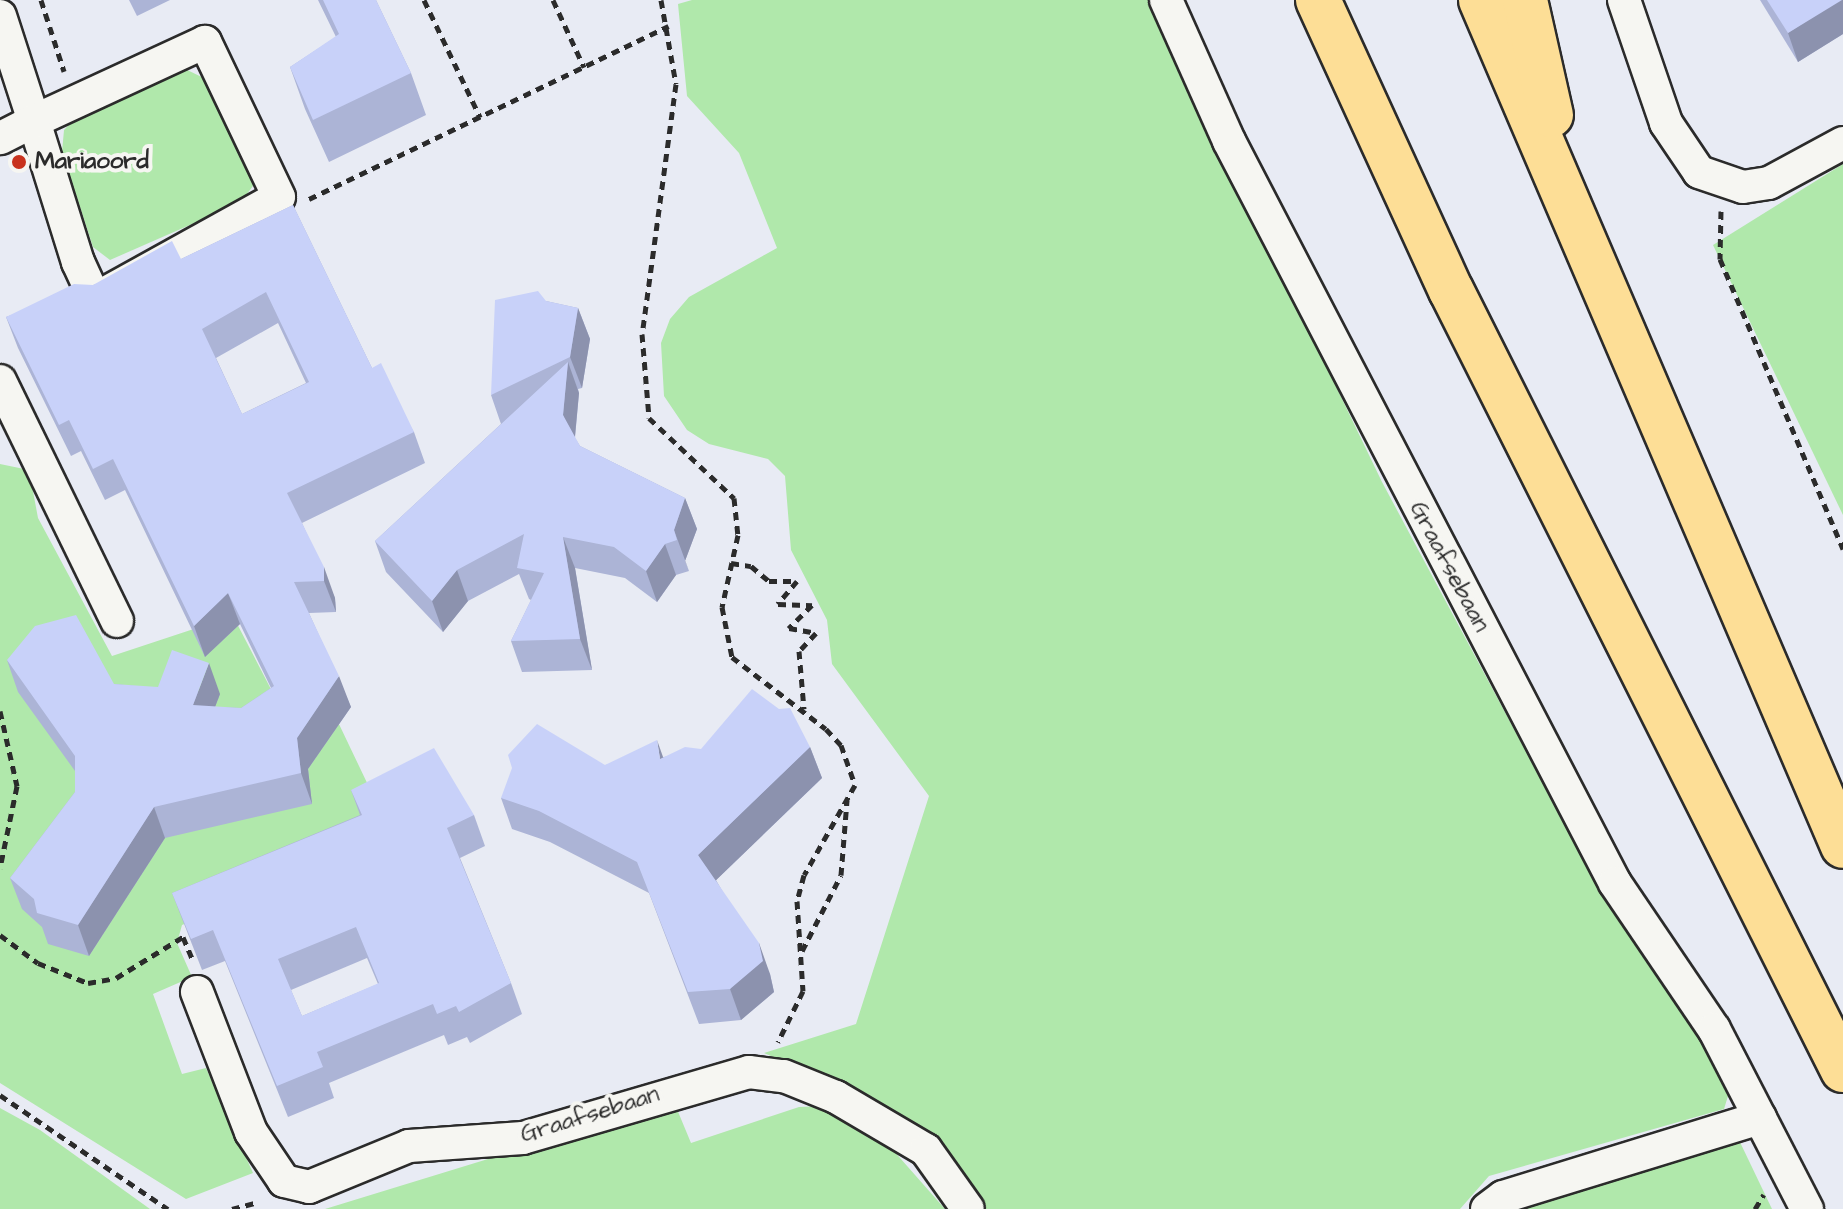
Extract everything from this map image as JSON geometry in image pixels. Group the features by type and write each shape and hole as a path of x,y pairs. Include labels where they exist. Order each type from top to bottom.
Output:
{"highway":[{"path":"1318,0 1465,318 1843,1070"},
{"path":"1481,0 1843,846"},
{"path":"1525,0 1579,234"}],"street":[{"name":"Graafsebaan","path":"1166,0 1229,141 1615,883 1714,1029 1807,1209"},
{"path":"1624,0 1676,143 1699,172 1721,182 1769,183 1843,143"},
{"path":"0,16 34,121 95,299 279,197 205,42 34,121 0,138"},
{"path":"0,381 117,621"},
{"name":"Graafsebaan","path":"197,992 251,1132 284,1181 309,1187 409,1146 523,1138 749,1072 784,1076 836,1097 926,1150 968,1209"},
{"path":"1487,1209 1503,1197 1760,1118"}],"path":[{"path":"41,0 74,103"},
{"path":"424,0 480,117"},
{"path":"553,0 584,67"},
{"path":"661,0 669,26 676,84 641,383 661,437 734,498 738,535 722,607 732,657 804,710 851,764 855,785 804,875 797,901 801,952 798,1014 749,1072"},
{"path":"279,197 297,205 669,26"},
{"path":"1721,182 1720,259 1843,549"},
{"path":"731,563 751,566 769,581 797,581 778,604 812,605 789,628 816,633 799,651 804,710"},
{"path":"0,711 17,786 0,868"},
{"path":"0,748 6,741"},
{"path":"801,952 841,875 847,800"},
{"path":"0,935 38,963 88,983 116,978 183,937 200,977 197,992"},
{"path":"0,1095 168,1209"}],"green space":[{"path":"692,0 1150,0 1382,482 1569,832 1732,1083 1724,1109 1489,1176 1460,1209 978,1209 840,1086 764,1053 856,1024 929,796 832,664 827,620 791,550 785,476 768,459 709,444 687,430 664,396 661,343 670,319 689,297 777,248 739,153 687,96 678,4"},
{"path":"181,67 212,82 256,182 240,203 110,260 93,247 62,152 64,130 79,114"},
{"path":"1843,164 1843,515 1713,245"},
{"path":"0,464 29,470 38,518 112,656 233,616 275,697 317,678 380,810 372,845 182,925 177,943 192,977 153,994 182,1074 206,1068 253,1173 186,1199 0,1083"},
{"path":"674,1102 691,1143 799,1107 823,1106 878,1133 945,1209 325,1209"},
{"path":"0,1108 40,1130 150,1209 0,1209"},
{"path":"1738,1138 1772,1209 1500,1209"}],"building":[{"path":"323,0 376,0 411,73 313,120 290,67 339,34"},
{"path":"1767,0 1842,0 1788,33"},
{"path":"293,205 372,368 381,363 414,432 287,493 324,567 324,581 294,582 339,676 297,738 301,773 154,807 78,925 37,913 34,899 10,878 75,792 75,756 7,660 35,626 76,615 114,684 158,687 172,650 209,663 193,705 241,708 274,686 228,593 194,626 113,459 93,469 69,420 59,425 6,317 74,284 93,285 172,241 181,259","holes":["266,292 309,382 242,414 202,329"]},
{"path":"538,291 546,301 578,308 570,357 491,395 495,300"},
{"path":"568,362 563,415 580,446 685,498 674,530 677,540 665,544 646,571 614,547 563,537 580,639 511,641 544,573 517,568 524,534 457,570 432,601 375,541"},
{"path":"752,689 779,709 790,708 810,747 698,855 759,943 763,961 730,989 688,992 637,862 539,811 501,798 512,768 508,755 537,724 605,765 657,740 660,759 685,747 701,749"},
{"path":"434,748 474,815 447,828 511,983 459,1012 456,1006 437,1014 433,1004 317,1052 323,1067 277,1086 213,930 191,939 172,893 362,815 351,790","holes":["356,927 379,983 302,1016 278,959"]}],"place":[{"name":"Mariaoord","path":"19,162"}]}
